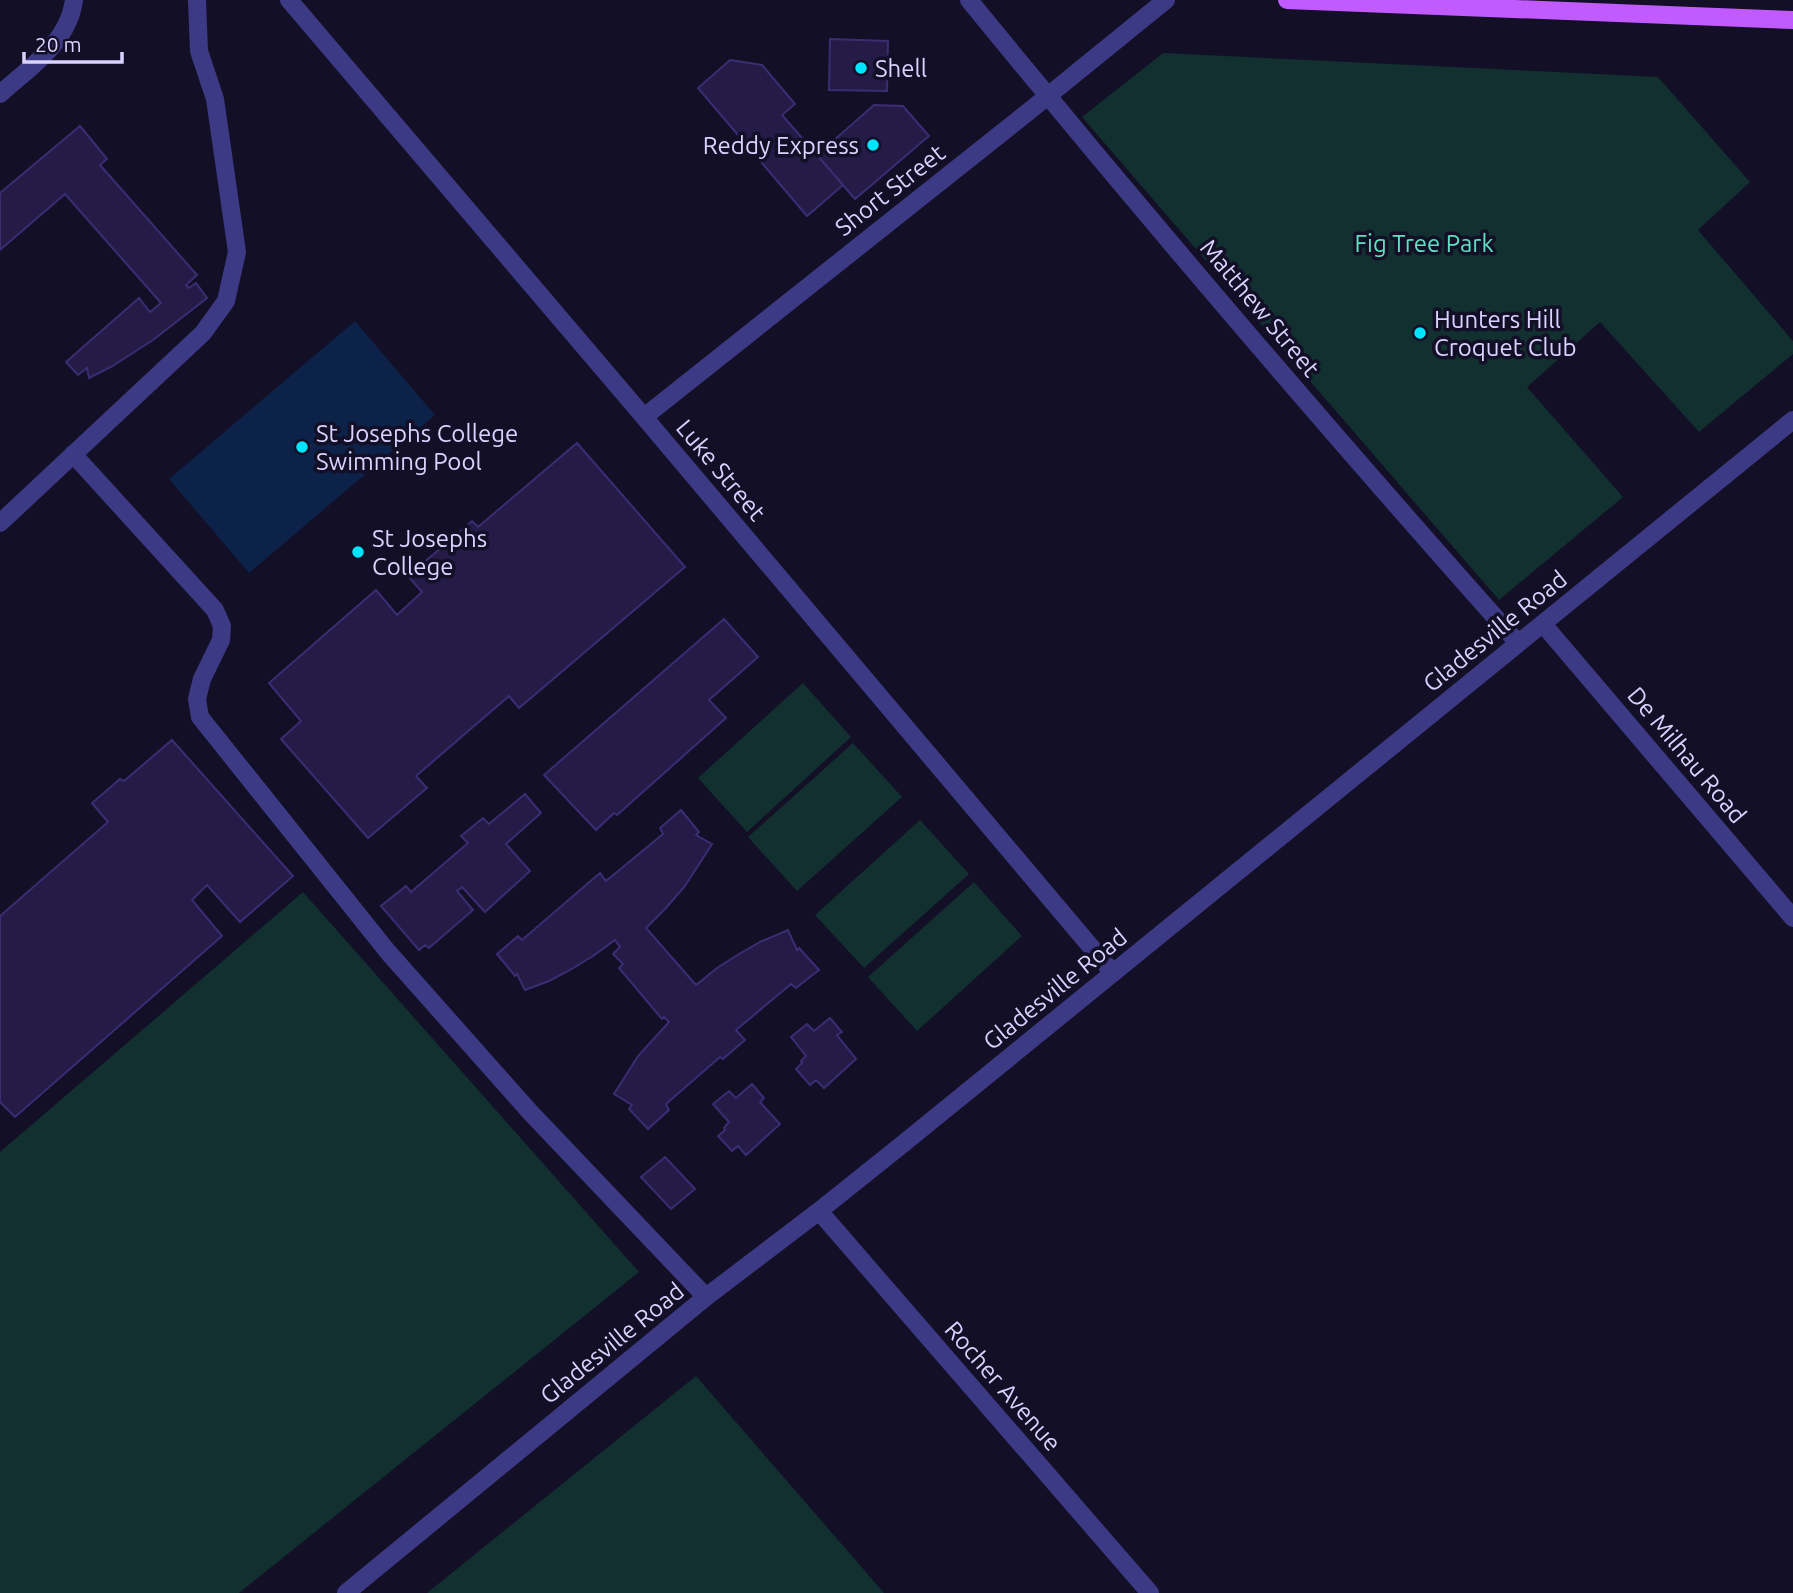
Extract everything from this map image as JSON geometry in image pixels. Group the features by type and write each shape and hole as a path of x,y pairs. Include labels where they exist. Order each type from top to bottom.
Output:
{"main road":[{"path":"1287,0 1793,20"}],"street":[{"path":"0,94 44,55 62,34 74,0"},
{"path":"0,523 203,333 226,302 237,252 215,99 199,51 197,0"},
{"name":"Luke Street","path":"289,0 1113,973"},
{"name":"Matthew Street","path":"969,0 1283,373 1518,643"},
{"name":"Short Street","path":"644,417 1166,0"},
{"name":"Gladesville Road","path":"346,1593 706,1297 819,1211 1793,420"},
{"path":"73,454 215,610 222,626 221,640 202,679 197,699 200,718 388,952 530,1112 706,1297"},
{"name":"De Milhau Road","path":"1543,624 1793,918"},
{"name":"Rocher Avenue","path":"819,1211 1150,1593"}],"green space":[{"name":"Fig Tree Park","path":"1163,53 1658,77 1750,182 1698,230 1793,341 1793,354 1699,432 1600,322 1527,387 1623,497 1499,600 1082,117"},
{"path":"803,683 851,737 747,832 698,778"},
{"path":"853,743 902,797 797,891 748,837"},
{"path":"920,820 969,874 864,968 815,915"},
{"path":"974,882 1022,936 917,1031 868,977"},
{"path":"303,892 639,1272 239,1593 0,1593 0,1152"},
{"path":"696,1376 884,1593 427,1593"}],"water":[{"name":"St Josephs College Swimming Pool","path":"355,321 435,415 249,573 169,479"}],"building":[{"path":"830,39 888,41 887,91 829,90"},
{"path":"730,60 762,65 795,104 782,115 843,185 807,216 698,88"},
{"name":"Reddy Express","path":"874,105 903,106 929,136 855,199 817,155"},
{"path":"80,126 107,159 100,165 197,275 186,285 189,288 196,283 207,298 153,340 89,378 87,368 78,375 66,362 139,298 150,312 161,303 65,194 0,250 0,193"},
{"path":"577,443 685,567 519,708 509,696 416,776 427,788 368,838 281,739 301,721 269,683 376,590 397,615 422,592 408,576 472,521 478,527"},
{"path":"724,619 758,657 709,700 726,718 617,815 614,813 596,830 544,775"},
{"path":"172,740 293,876 240,922 207,885 192,900 222,936 15,1117 0,1102 0,916 108,822 92,803 120,779 124,781"},
{"path":"525,794 541,813 506,844 530,871 485,912 462,887 457,891 473,910 429,948 425,945 419,950 381,906 406,886 411,892 468,843 461,836 483,818 489,824"},
{"path":"681,810 699,832 696,835 712,844 685,886 646,928 696,985 739,954 788,930 797,950 799,948 819,970 796,988 791,984 736,1030 745,1040 723,1059 720,1057 666,1104 669,1110 648,1129 629,1109 632,1105 614,1094 638,1056 669,1022 664,1017 662,1019 619,968 623,964 613,954 620,947 615,940 570,970 525,990 517,974 515,976 497,954 518,936 522,940 600,873 606,881 663,834 660,828"},
{"path":"830,1018 842,1032 837,1035 856,1059 824,1088 816,1080 810,1085 796,1069 806,1056 791,1037 807,1024 814,1031"},
{"path":"752,1084 764,1098 760,1102 780,1124 746,1155 738,1146 732,1151 718,1136 729,1122 713,1104 729,1091 736,1098"},
{"path":"665,1157 695,1189 671,1209 641,1177"}],"place":[{"name":"Shell","path":"861,68"},
{"name":"Reddy Express","path":"873,145"},
{"name":"Hunters Hill Croquet Club","path":"1420,333"},
{"name":"St Josephs College Swimming Pool","path":"302,447"},
{"name":"St Josephs College","path":"358,552"}]}
